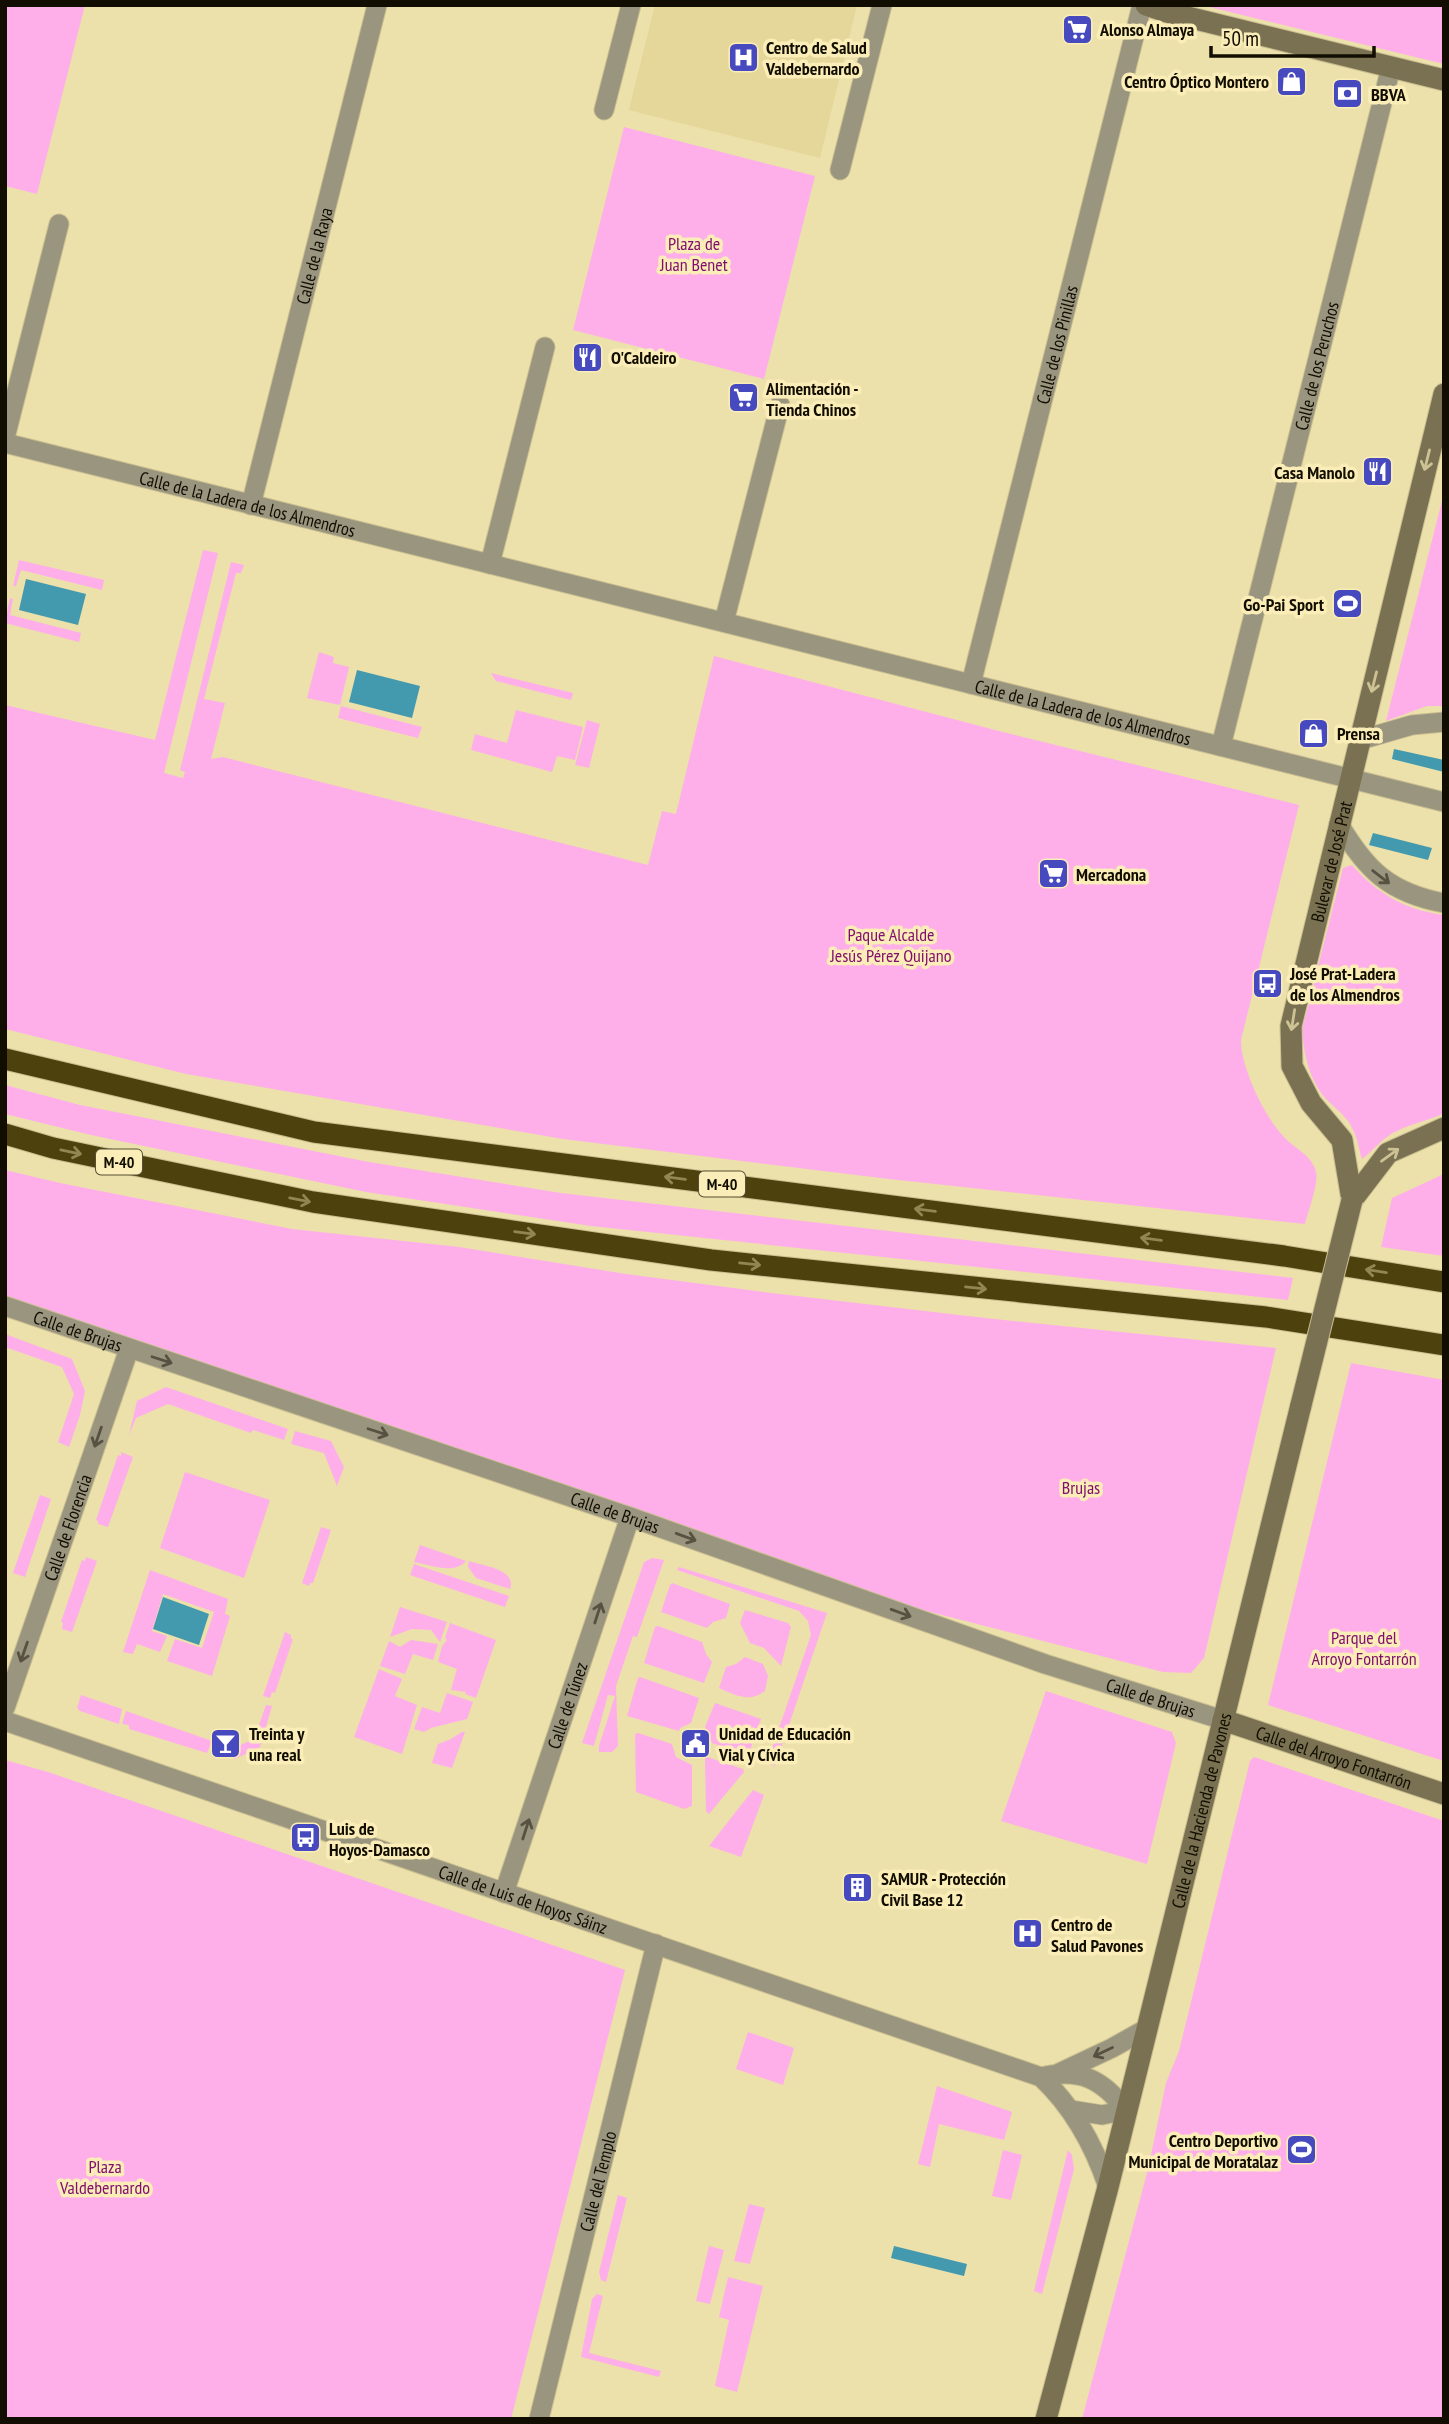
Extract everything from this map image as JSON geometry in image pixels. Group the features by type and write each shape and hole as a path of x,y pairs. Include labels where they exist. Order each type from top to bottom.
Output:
{"highway":[{"name":"M-40","path":"5,1059 314,1132 1284,1256 1444,1282"},
{"name":"M-40","path":"5,1135 246,1190 313,1202 710,1260 1266,1317 1444,1345"}],"street":[{"name":"Calle de la Raya","path":"251,505 377,5"},
{"path":"604,110 631,5"},
{"path":"840,170 882,5"},
{"path":"1144,5 1444,80"},
{"name":"Calle de los Pinillas","path":"971,684 1144,5"},
{"name":"Calle de los Peruchos","path":"1220,746 1391,67"},
{"name":"Calle de la Ladera de los Almendros","path":"59,224 5,440 251,505 1444,802"},
{"path":"490,564 545,347"},
{"name":"Bulevar de José Prat","path":"1352,1200 1342,1140 1311,1103 1292,1066 1291,1026 1444,394"},
{"path":"724,622 780,405"},
{"path":"1360,740 1412,725 1444,722"},
{"path":"1339,824 1355,851 1386,881 1405,893 1444,903"},
{"path":"1352,1200 1388,1153 1444,1128"},
{"name":"Calle de la Hacienda de Pavones","path":"1046,2419 1108,2187 1352,1200"},
{"name":"Calle de Brujas","path":"5,1306 630,1517 1036,1661 1223,1720"},
{"name":"Calle de Florencia","path":"5,1708 129,1349"},
{"name":"Calle de Túnez","path":"504,1893 630,1517"},
{"name":"Calle del Arroyo Fontarrón","path":"1223,1720 1444,1794"},
{"name":"Calle de Luis de Hoyos Sáinz","path":"5,1721 848,2012 1050,2075 1092,2079 1110,2090 1126,2109"},
{"name":"Calle del Templo","path":"539,2419 656,1944"},
{"path":"1050,2075 1112,2048 1146,2029"},
{"name":"Calle de Luis de Hoyos Sáinz","path":"1050,2075 1097,2154 1108,2187"},
{"path":"1071,2110 1102,2115 1126,2109"}],"shaded area":[{"name":"Centro de Salud Valdebernardo","path":"655,5 857,5 820,158 629,110"}],"green space":[{"path":"5,5 85,5 37,194 5,186"},
{"path":"1201,5 1444,5 1444,64"},
{"name":"Plaza de Juan Benet","path":"624,127 815,176 764,379 573,330"},
{"path":"1444,493 1444,706 1427,706 1386,721"},
{"name":"Paque Alcalde Jesús Pérez Quijano","path":"203,550 218,553 164,773 183,778 185,772 180,770 231,562 244,565 241,573 236,573 204,699 225,703 211,759 223,757 648,865 662,811 676,814 714,656 995,730 1299,805 1241,1040 1249,1077 1262,1104 1276,1128 1314,1166 1317,1177 1315,1190 1305,1224 889,1179 563,1139 186,1074 5,1029 5,705 155,740"},
{"path":"19,560 104,580 102,590 21,570 16,586 13,586"},
{"path":"10,598 13,599 10,615 81,633 79,642 5,623"},
{"path":"319,652 334,657 333,663 349,667 340,705 307,698"},
{"path":"491,673 573,693 571,700 496,681"},
{"path":"341,706 422,727 418,738 338,718"},
{"path":"516,710 583,727 575,760 557,756 552,772 471,750 475,734 507,743"},
{"path":"587,720 600,724 589,768 575,765"},
{"path":"1352,865 1393,899 1417,909 1444,915 1444,1113 1392,1134 1362,1159 1357,1138 1349,1123 1322,1095 1313,1078 1306,1059 1302,1030 1343,868"},
{"path":"5,1085 80,1105 369,1162 561,1193 1293,1278 1288,1300 591,1226 366,1192 91,1135 5,1114"},
{"name":"Brujas","path":"5,1170 292,1229 459,1247 626,1274 771,1293 1276,1348 1204,1658 1191,1673 1163,1672 911,1607 5,1297"},
{"path":"1444,1174 1444,1256 1381,1247 1392,1198"},
{"path":"5,1334 72,1359 85,1391 69,1447 58,1442 74,1394 62,1367 5,1347"},
{"name":"Parque del Arroyo Fontarrón","path":"1351,1363 1444,1380 1444,1761 1268,1705"},
{"path":"166,1387 288,1429 284,1440 253,1430 251,1433 168,1404 136,1418 129,1435 137,1401"},
{"path":"295,1431 331,1441 344,1467 337,1486 324,1453 291,1444"},
{"path":"121,1452 133,1457 108,1527 98,1524 96,1520"},
{"path":"185,1472 270,1500 244,1578 160,1548"},
{"path":"40,1495 51,1499 25,1577 13,1573"},
{"path":"321,1527 331,1530 313,1583 309,1586 302,1583"},
{"path":"420,1545 466,1561 448,1568 414,1562"},
{"path":"86,1557 97,1561 72,1632 62,1629 61,1622 82,1560 85,1561"},
{"path":"652,1558 664,1560 637,1637 633,1636 616,1686 618,1746 612,1752 599,1752 615,1696 608,1695 594,1746 582,1743 644,1562"},
{"path":"469,1561 504,1573 511,1582 510,1589 476,1578 468,1567"},
{"path":"414,1564 509,1596 505,1607 410,1575"},
{"path":"679,1567 827,1613 775,1766 767,1763 811,1635 808,1621 799,1611 677,1570"},
{"path":"150,1570 228,1599 225,1614 230,1616 212,1676 167,1661 175,1639 202,1648 214,1612 163,1594 152,1631 167,1636 160,1652 137,1644 133,1654 123,1652"},
{"path":"672,1583 730,1604 726,1618 713,1622 707,1628 661,1612"},
{"path":"400,1607 447,1622 440,1642 431,1630 412,1629 390,1637"},
{"path":"745,1610 788,1623 791,1627 781,1666 764,1648 750,1643 740,1623"},
{"path":"450,1623 496,1640 476,1698 465,1694 466,1692 451,1690 457,1669 438,1662 442,1646 447,1640 445,1638"},
{"path":"655,1627 702,1642 712,1662 704,1683 644,1663"},
{"path":"285,1632 293,1639 275,1693 272,1692 270,1698 263,1696"},
{"path":"411,1640 438,1644 433,1660 413,1654 405,1674 380,1666 389,1641 400,1647"},
{"path":"745,1657 763,1664 768,1676 765,1691 753,1697 736,1695 719,1688 726,1667"},
{"path":"379,1669 402,1679 395,1696 417,1705 402,1754 354,1737"},
{"path":"640,1677 699,1698 691,1723 679,1731 627,1716"},
{"path":"1046,1691 1172,1732 1176,1743 1147,1864 1001,1821"},
{"path":"447,1693 473,1702 467,1719 424,1732 414,1729 422,1707 440,1713"},
{"path":"81,1695 122,1709 119,1724 80,1711 77,1708"},
{"path":"715,1703 761,1719 748,1756 712,1743 705,1727"},
{"path":"266,1705 272,1706 260,1747 235,1759 222,1753 254,1739"},
{"path":"126,1711 212,1741 207,1753 129,1729 129,1725 122,1724"},
{"path":"465,1732 452,1768 432,1763 438,1744"},
{"path":"635,1734 672,1744 676,1757 692,1765 692,1806 684,1809 636,1792"},
{"path":"707,1757 743,1769 744,1772 709,1814 706,1811"},
{"name":"Centro Deportivo Municipal de Moratalaz","path":"1254,1757 1444,1821 1444,2419 1082,2419 1148,2169 1166,2083 1179,2051 1250,1761"},
{"name":"Plaza Valdebernardo","path":"5,1760 48,1772 625,1970 511,2419 5,2419"},
{"path":"753,1790 764,1795 741,1857 709,1846"},
{"path":"748,2032 794,2048 783,2085 736,2069"},
{"path":"937,2086 1012,2112 1004,2140 939,2124 930,2167 918,2164"},
{"path":"1003,2150 1022,2155 1011,2200 992,2196"},
{"path":"1068,2150 1072,2155 1074,2169 1042,2294 1034,2291"},
{"path":"618,2195 627,2198 606,2282 601,2280 599,2272"},
{"path":"749,2204 765,2208 750,2264 734,2261"},
{"path":"709,2246 724,2250 710,2304 696,2301"},
{"path":"728,2277 763,2286 737,2392 715,2386 729,2320 719,2317"},
{"path":"597,2294 603,2296 589,2353 661,2371 659,2377 581,2357 592,2299"}],"water":[{"path":"26,579 86,594 78,625 19,610"},
{"path":"357,670 420,686 412,718 349,702"},
{"path":"1394,749 1444,760 1444,772 1392,759"},
{"path":"1373,833 1432,848 1428,860 1369,845"},
{"path":"163,1597 209,1614 199,1645 153,1629"},
{"path":"894,2246 967,2264 964,2276 891,2258"}],"place":[{"name":"Alonso Almaya","path":"1077,29"},
{"name":"Centro de Salud Valdebernardo","path":"743,57"},
{"name":"Centro Óptico Montero","path":"1292,81"},
{"name":"BBVA","path":"1348,94"},
{"name":"O'Caldeiro","path":"588,357"},
{"name":"Alimentación - Tienda Chinos","path":"743,398"},
{"name":"Casa Manolo","path":"1378,472"},
{"name":"Go-Pai Sport","path":"1347,604"},
{"name":"Prensa","path":"1314,733"},
{"name":"Mercadona","path":"1053,874"},
{"name":"José Prat-Ladera de los Almendros","path":"1267,983"},
{"name":"Treinta y una real","path":"226,1743"},
{"name":"Unidad de Educación Vial y Cívica","path":"696,1743"},
{"name":"Luis de Hoyos-Damasco","path":"306,1838"},
{"name":"SAMUR - Protección Civil Base 12","path":"858,1888"},
{"name":"Centro de Salud Pavones","path":"1028,1934"},
{"name":"Centro Deportivo Municipal de Moratalaz","path":"1301,2150"}]}
